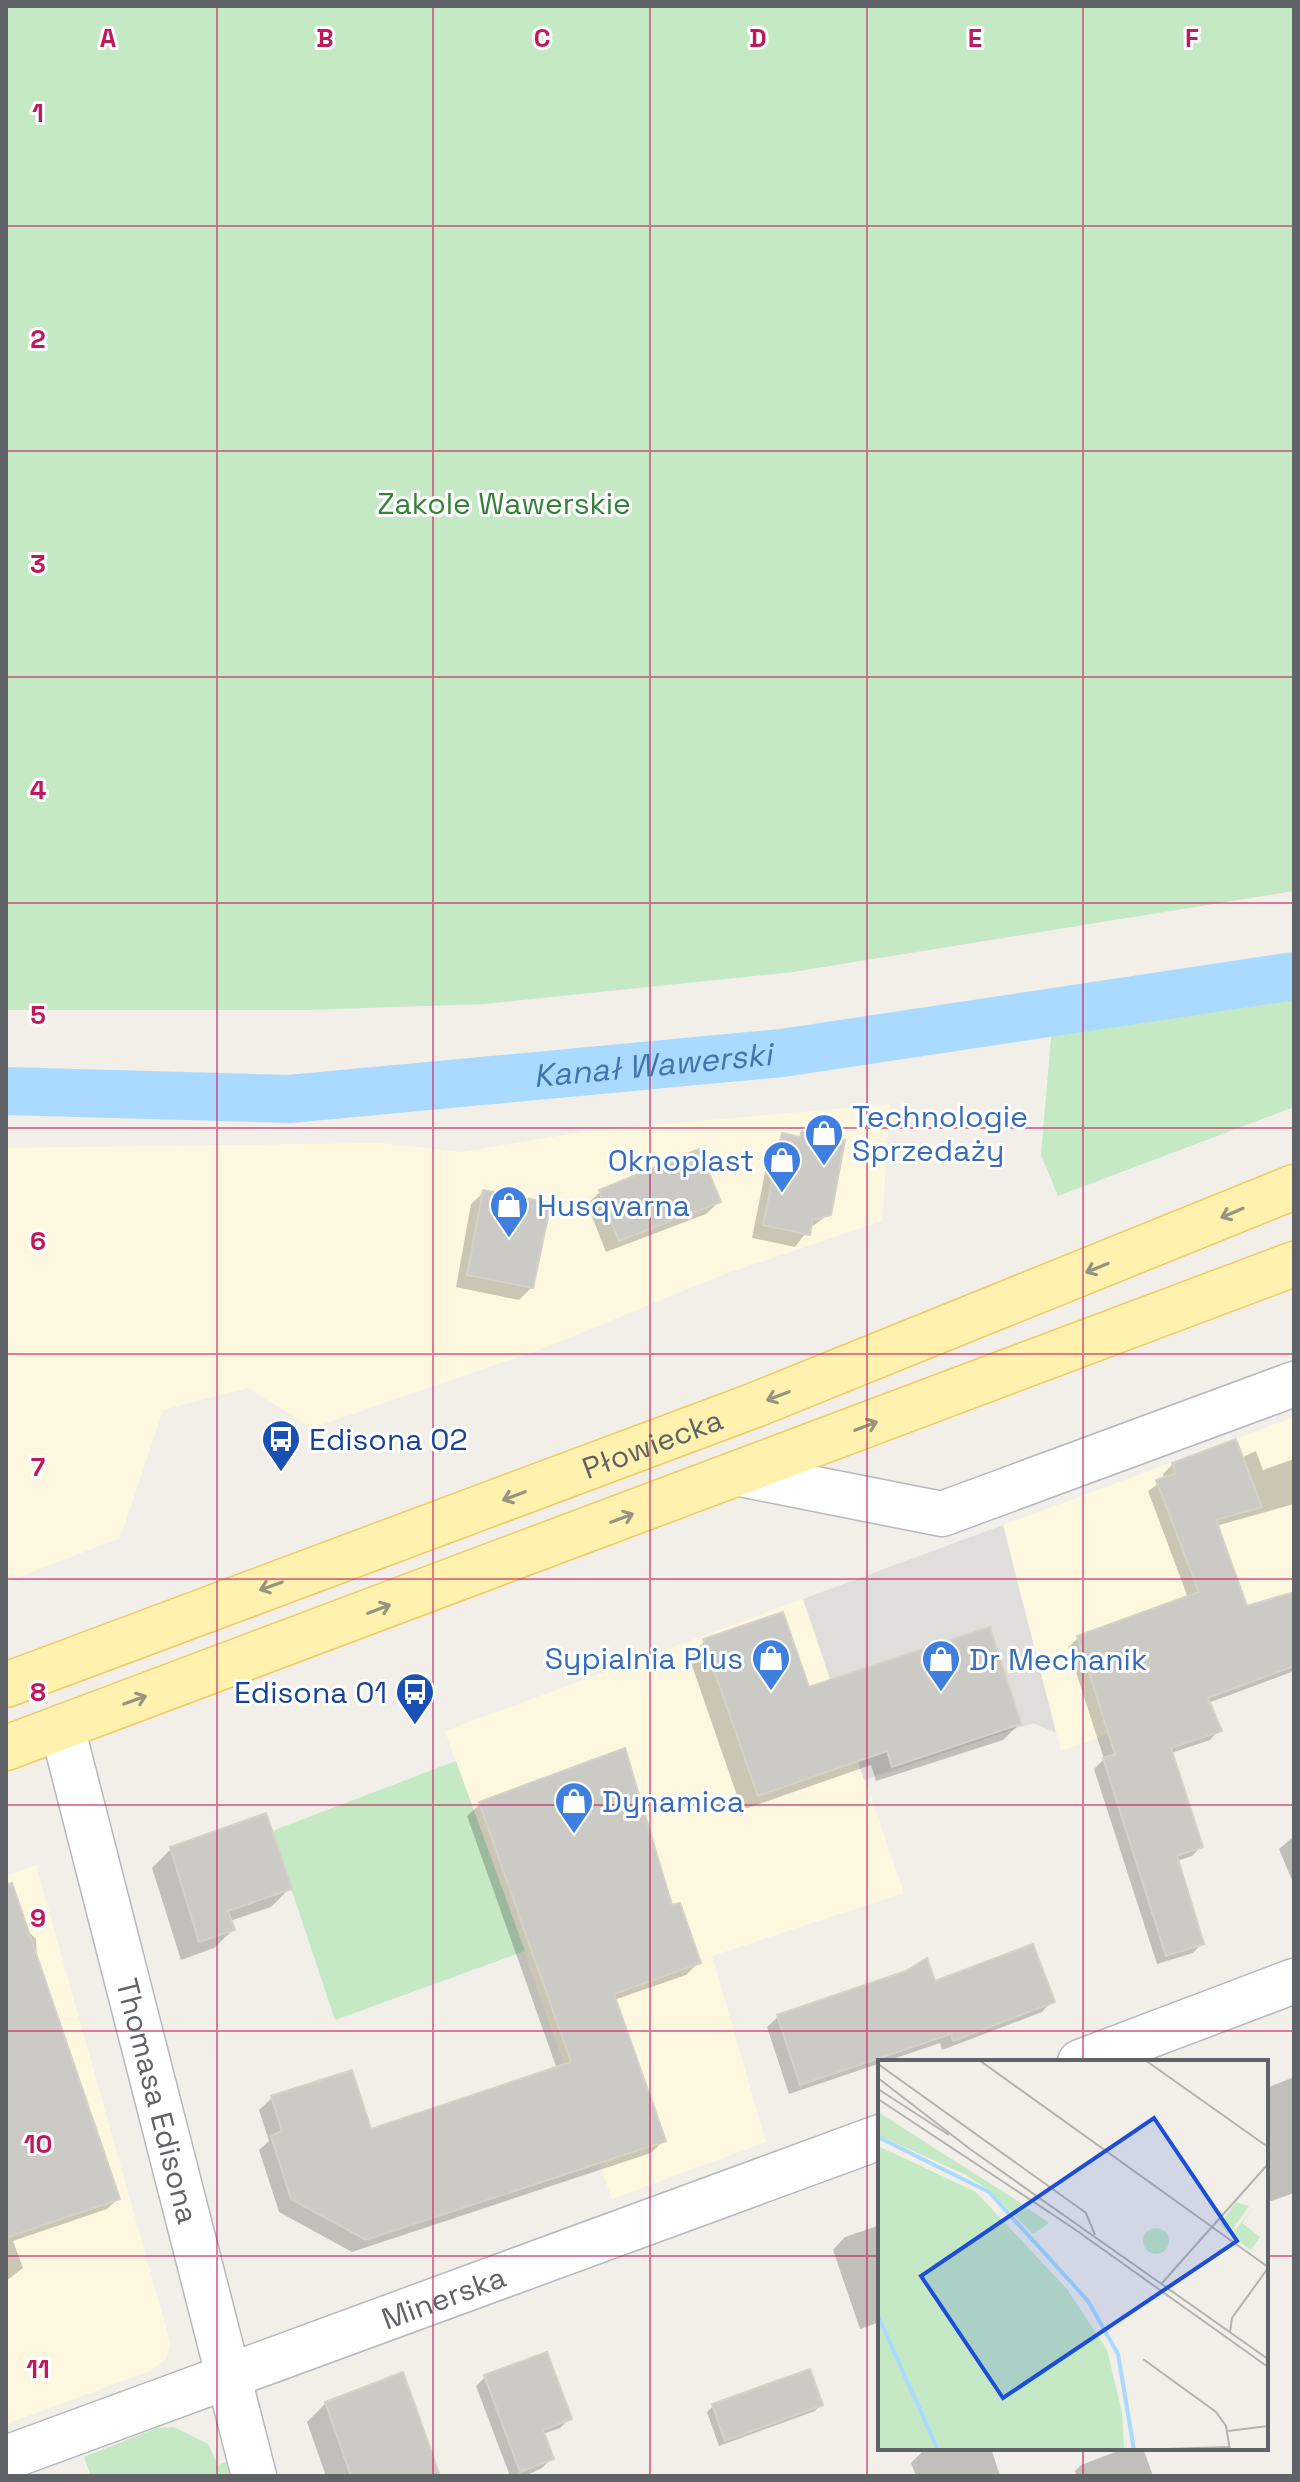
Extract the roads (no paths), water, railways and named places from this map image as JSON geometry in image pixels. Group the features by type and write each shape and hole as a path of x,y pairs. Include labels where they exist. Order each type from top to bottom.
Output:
{"main road":[{"name":"Płowiecka","path":"6,1685 755,1405 1294,1187"},
{"name":"Płowiecka","path":"6,1748 1294,1264"}],"street":[{"name":"Płowiecka","path":"740,1474 942,1514 1294,1384"},
{"name":"Thomasa Edisona","path":"62,1727 254,2476"},
{"path":"1085,2060 1294,1981"},
{"name":"Minerska","path":"6,2458 878,2138"}],"waterway":[{"name":"Kanał Wawerski","path":"6,1091 289,1099 782,1053 1294,976"}],"place":[{"name":"Technologie Sprzedaży","path":"824,1167"},
{"name":"Oknoplast","path":"782,1194"},
{"name":"Husqvarna","path":"509,1239"},
{"name":"Edisona 02","path":"281,1473"},
{"name":"Sypialnia Plus","path":"771,1692"},
{"name":"Dr Mechanik","path":"941,1693"},
{"name":"Edisona 01","path":"415,1726"},
{"name":"Dynamica","path":"574,1835"}],"park label":[{"name":"Zakole Wawerskie","path":"504,503"}]}
